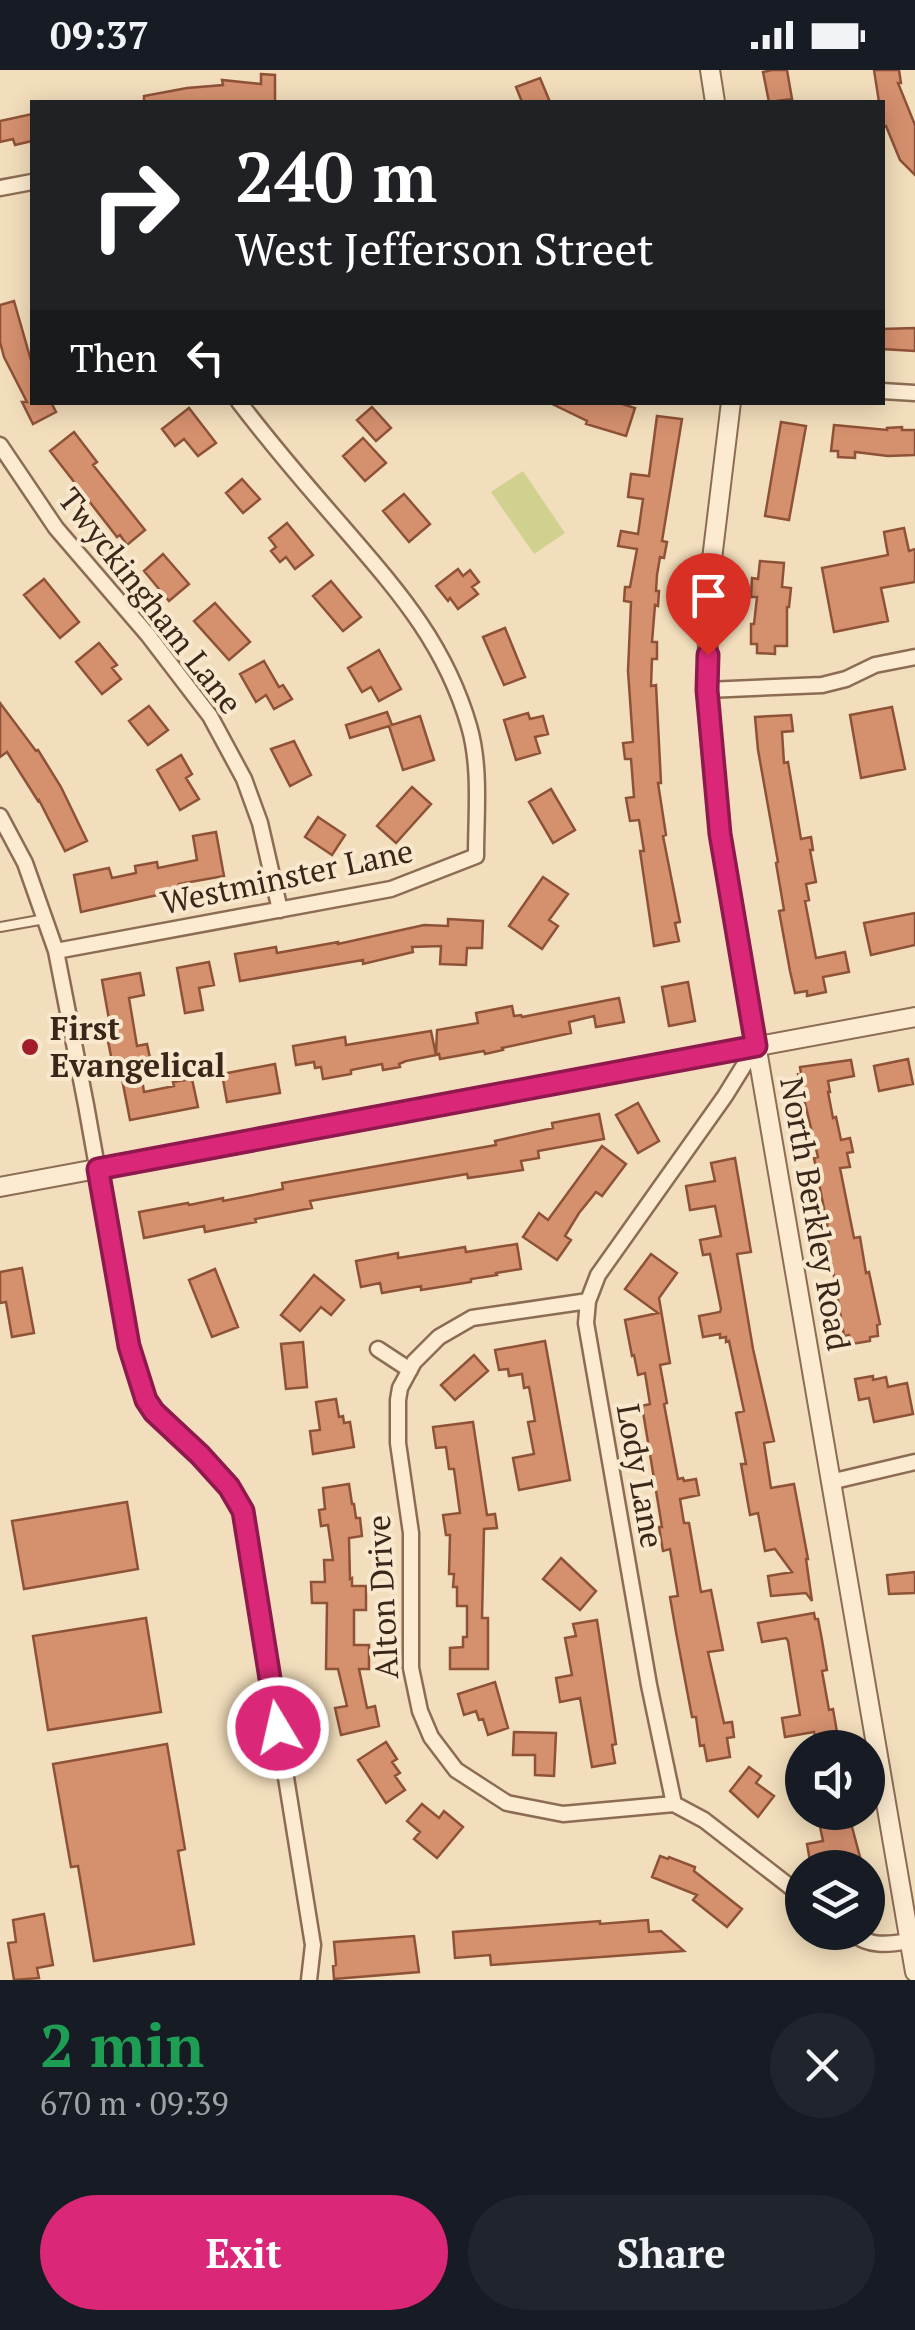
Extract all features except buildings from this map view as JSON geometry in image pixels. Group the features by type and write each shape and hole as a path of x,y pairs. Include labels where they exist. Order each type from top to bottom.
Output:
{"street":[{"path":"710,70 715,100"},
{"path":"0,188 30,182"},
{"path":"885,391 915,394"},
{"name":"Westminster Lane","path":"56,952 391,889 476,856 474,749 470,727 446,665 391,582 240,405"},
{"name":"North Berkley Road","path":"731,405 710,584 707,690 720,834 915,1972"},
{"name":"Twyckingham Lane","path":"0,445 56,528 148,635 210,716 244,778 260,823 280,910"},
{"path":"707,690 822,685 875,665 915,657"},
{"path":"0,816 25,862 56,952 129,1346 146,1400 229,1487 243,1511 313,1945 310,1980"},
{"path":"0,1187 915,1017"},
{"path":"588,1301 598,1274 756,1046"},
{"name":"Alton Drive","path":"588,1301 472,1318 439,1337 414,1362 400,1388 398,1443 411,1533 411,1668 420,1711 431,1737 456,1770 508,1803 563,1814 674,1804"},
{"name":"Lody Lane","path":"588,1301 586,1323 648,1685 674,1804"},
{"path":"378,1349 410,1370"},
{"path":"830,1482 915,1462"},
{"path":"674,1804 704,1820 785,1883"},
{"path":"885,1945 910,1941"}],"lane":[{"path":"0,927 44,919"}],"green space":[{"path":"523,471 565,533 534,554 491,492"}],"place":[{"name":"First Evangelical","path":"30,1047"}],"route":[{"path":"278,1728 243,1511 232,1490 146,1400 129,1346 98,1169 756,1046 720,834 707,690 708,655"}]}
